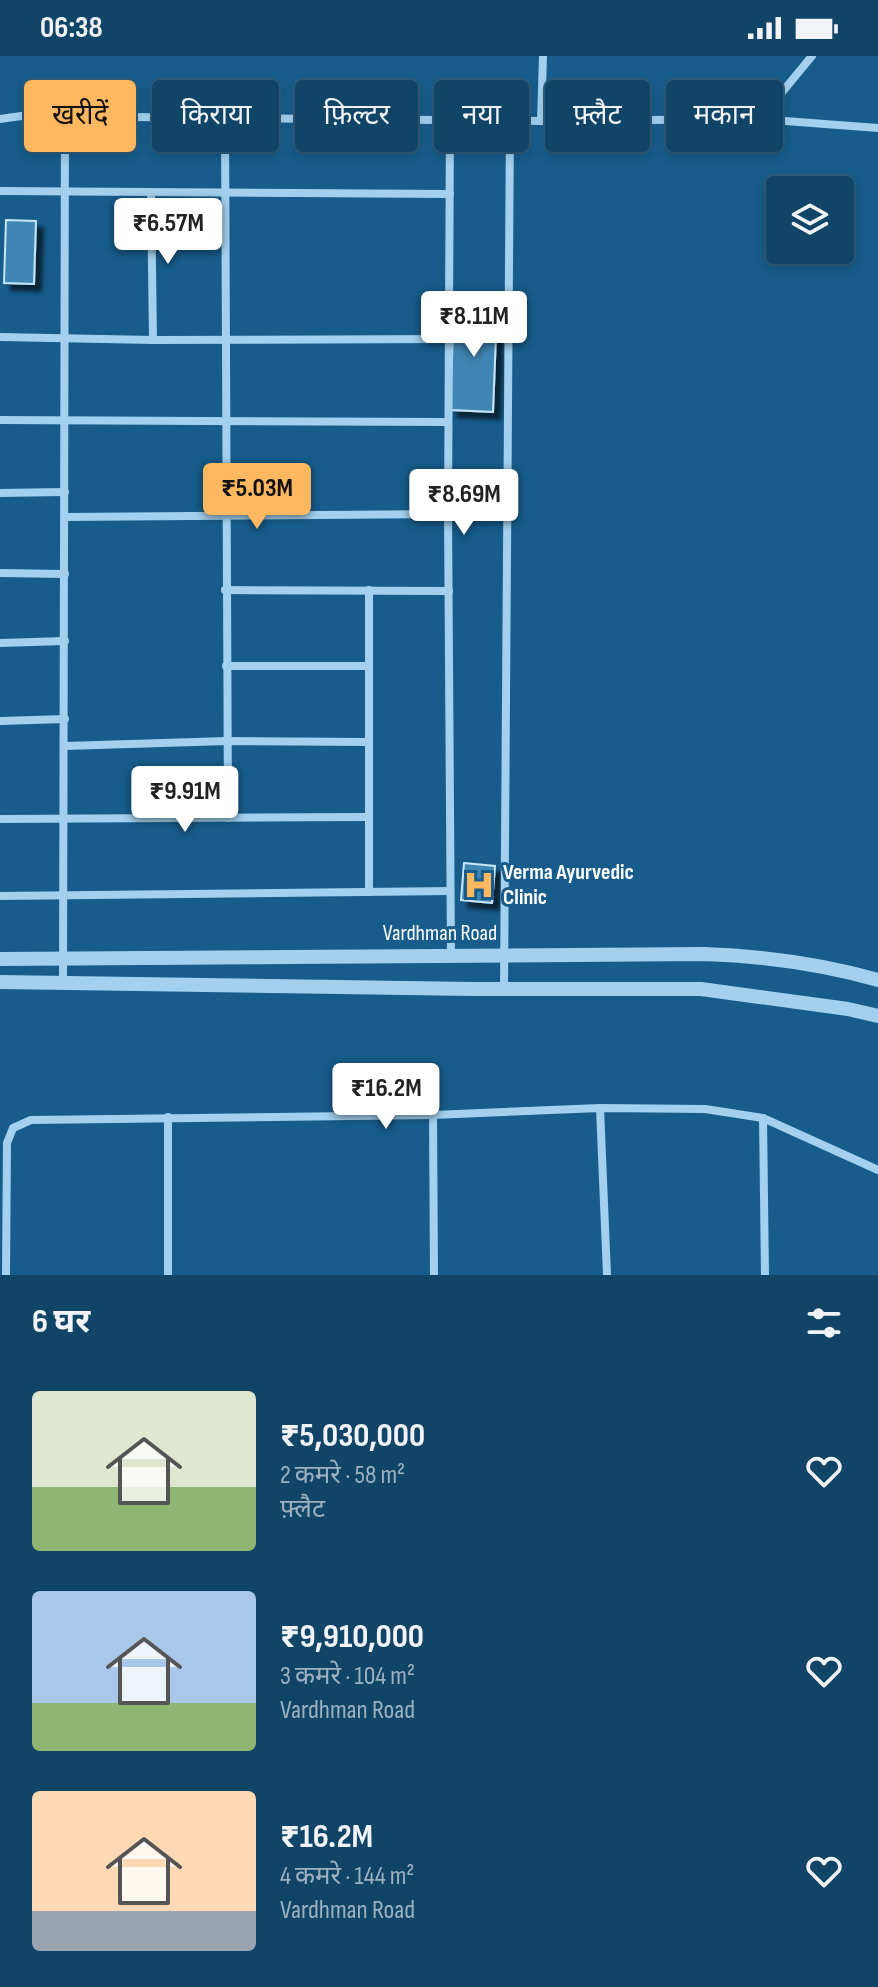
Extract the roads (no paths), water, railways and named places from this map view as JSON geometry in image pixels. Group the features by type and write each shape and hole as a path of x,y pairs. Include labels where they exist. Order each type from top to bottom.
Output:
{"street":[{"path":"541,121 543,56"},
{"path":"783,91 812,56"},
{"path":"0,119 24,116"},
{"path":"279,118 434,120"},
{"path":"529,121 666,120"},
{"path":"783,121 878,128"},
{"path":"63,984 65,152"},
{"path":"225,152 228,818"},
{"path":"450,152 448,514 451,955"},
{"path":"504,989 510,152"},
{"path":"0,191 450,194"},
{"path":"151,193 153,340"},
{"path":"0,337 449,339"},
{"path":"0,420 448,422"},
{"path":"0,493 65,492"},
{"path":"65,517 448,514"},
{"path":"0,573 65,574"},
{"path":"225,590 449,591"},
{"path":"369,590 369,892"},
{"path":"0,643 65,641"},
{"path":"226,666 368,666"},
{"path":"0,721 65,719"},
{"path":"65,746 227,741 368,742"},
{"path":"0,819 369,817"},
{"path":"0,896 450,891"},
{"name":"Vardhman Road","path":"0,959 757,956 878,980"},
{"path":"0,982 701,989 878,1016"},
{"path":"600,1108 607,1275"},
{"path":"6,1275 7,1143 13,1128 31,1120 433,1115 600,1108 705,1109 763,1118 878,1170"},
{"path":"433,1115 434,1275"},
{"path":"168,1117 168,1275"},
{"path":"763,1118 765,1275"}],"place":[{"name":"Verma Ayurvedic Clinic","path":"479,885"}]}
